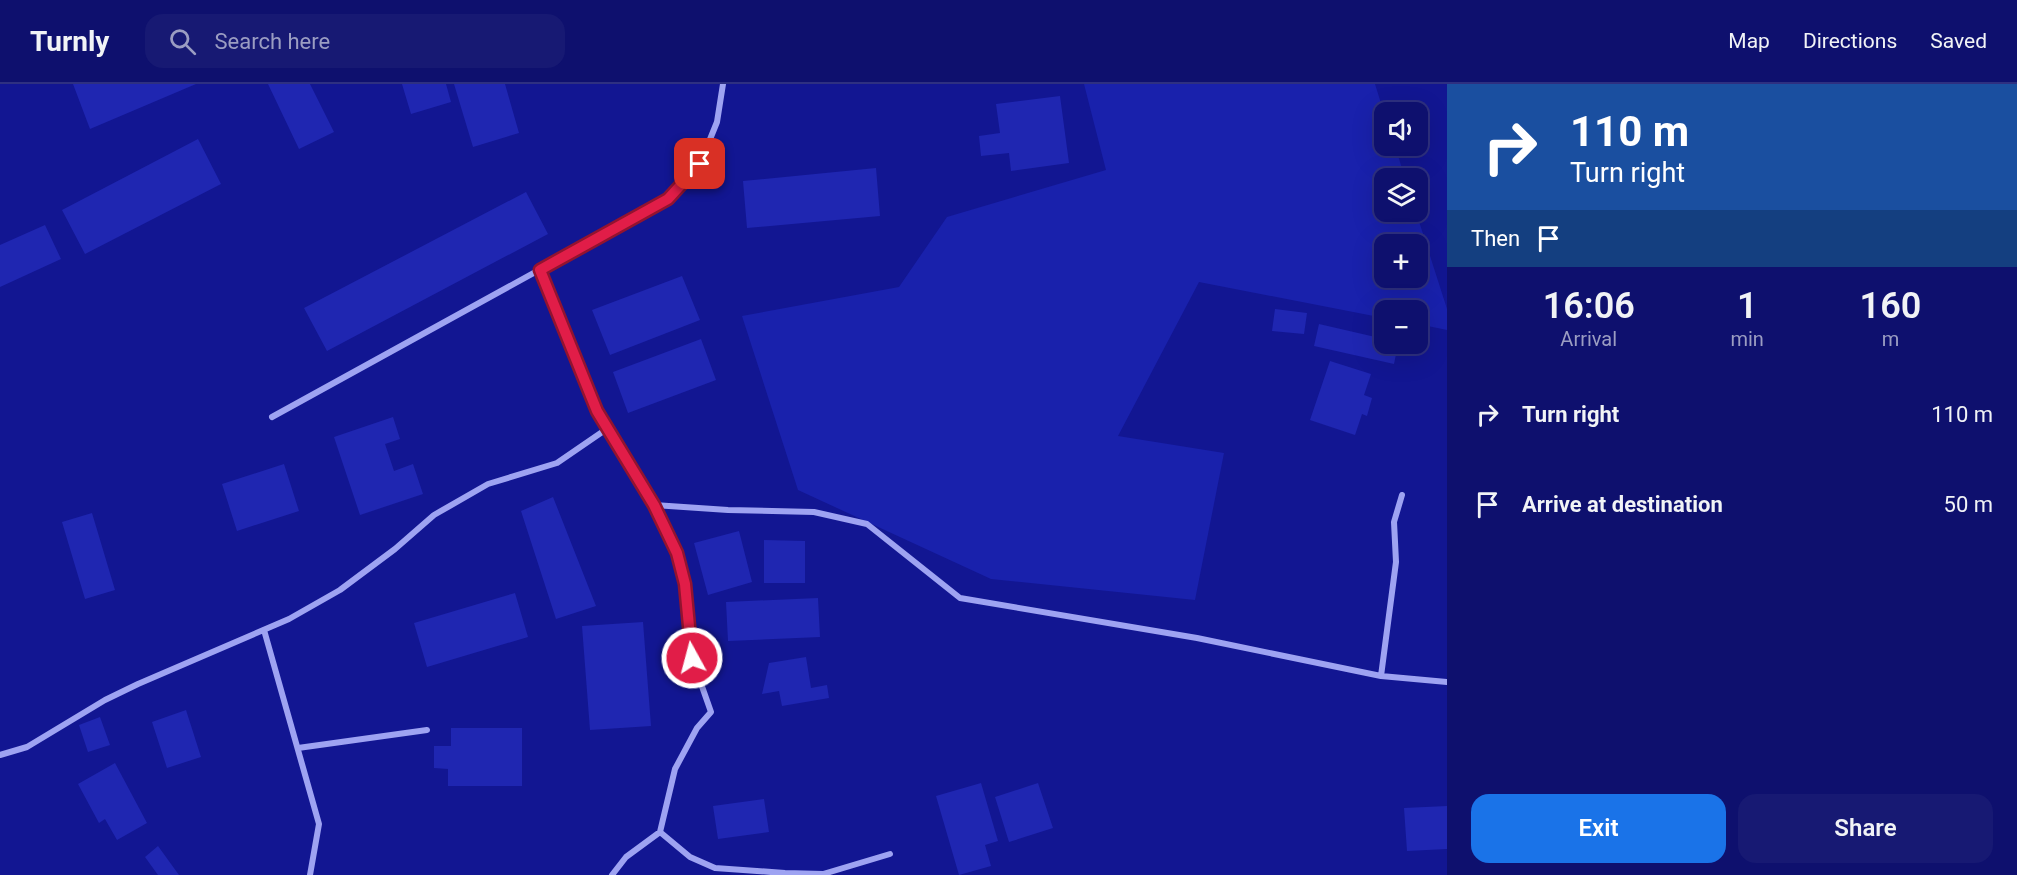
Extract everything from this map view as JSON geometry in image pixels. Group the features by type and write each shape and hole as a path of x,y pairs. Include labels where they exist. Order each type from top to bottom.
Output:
{"street":[{"path":"272,417 668,199 700,164 717,122 723,84"},
{"path":"540,270 597,411 654,505 677,553 685,584 692,658 711,712 697,729 675,769 660,832 626,856 612,875"},
{"path":"0,755 27,747 105,700 138,684 290,619 340,590 395,549 434,515 488,484 557,463 608,428"},
{"path":"1381,676 1396,562 1394,522 1402,495"},
{"path":"654,505 813,512 867,524 960,598 1197,638 1381,676 1447,682"},
{"path":"264,630 319,824 310,875"},
{"path":"298,748 427,730"},
{"path":"660,832 690,857 715,868 823,874 890,854"}],"shaded area":[{"path":"1084,84 1375,84 1381,102 1374,102 1374,156 1398,156 1402,168 1374,168 1374,222 1419,222 1423,234 1374,234 1374,288 1428,288 1428,250 1447,309 1447,330 1428,326 1428,300 1374,300 1374,316 1199,282 1118,436 1224,453 1195,600 991,579 798,490 742,316 899,287 947,217 1106,170"}],"building":[{"path":"73,84 196,84 90,129"},
{"path":"268,84 310,84 334,132 299,149"},
{"path":"402,84 446,84 451,102 411,114"},
{"path":"454,84 505,84 519,133 473,147"},
{"path":"1060,96 1069,163 1011,171 1009,153 981,156 979,136 1000,133 996,104"},
{"path":"198,139 221,184 85,254 62,210"},
{"path":"876,168 880,216 747,228 743,181"},
{"path":"526,192 548,234 327,351 304,308"},
{"path":"45,225 61,259 0,287 0,245"},
{"path":"682,276 700,320 610,355 592,310"},
{"path":"1275,309 1307,313 1304,334 1272,331"},
{"path":"1319,324 1374,337 1374,354 1396,354 1394,364 1314,346"},
{"path":"701,339 716,380 628,413 613,372"},
{"path":"1330,361 1371,374 1364,395 1372,398 1367,416 1362,414 1355,435 1310,420"},
{"path":"393,417 400,439 385,444 394,471 413,464 423,494 360,515 334,437"},
{"path":"284,464 299,511 237,531 222,484"},
{"path":"553,497 596,606 556,619 521,511"},
{"path":"92,513 115,590 85,599 62,522"},
{"path":"739,531 752,582 708,595 694,543"},
{"path":"764,540 805,541 805,583 764,583"},
{"path":"515,593 528,637 427,667 414,623"},
{"path":"818,598 820,637 728,641 726,602"},
{"path":"643,622 651,726 590,730 582,626"},
{"path":"806,657 811,688 827,685 829,698 782,706 779,691 762,694 769,663"},
{"path":"186,710 201,757 167,768 152,722"},
{"path":"100,717 110,745 88,752 79,725"},
{"path":"451,728 522,728 522,786 448,786 448,769 434,768 434,746 451,746"},
{"path":"115,763 147,823 117,840 105,819 99,823 78,784"},
{"path":"981,783 998,841 985,845 991,866 959,875 936,796"},
{"path":"1038,783 1053,828 1009,842 995,797"},
{"path":"764,799 769,832 718,839 713,806"},
{"path":"1447,806 1447,849 1407,851 1404,808"},
{"path":"158,846 179,875 158,875 145,857"}],"route":[{"path":"692,658 685,584 677,553 654,505 597,411 540,270 668,199 700,164"}]}
